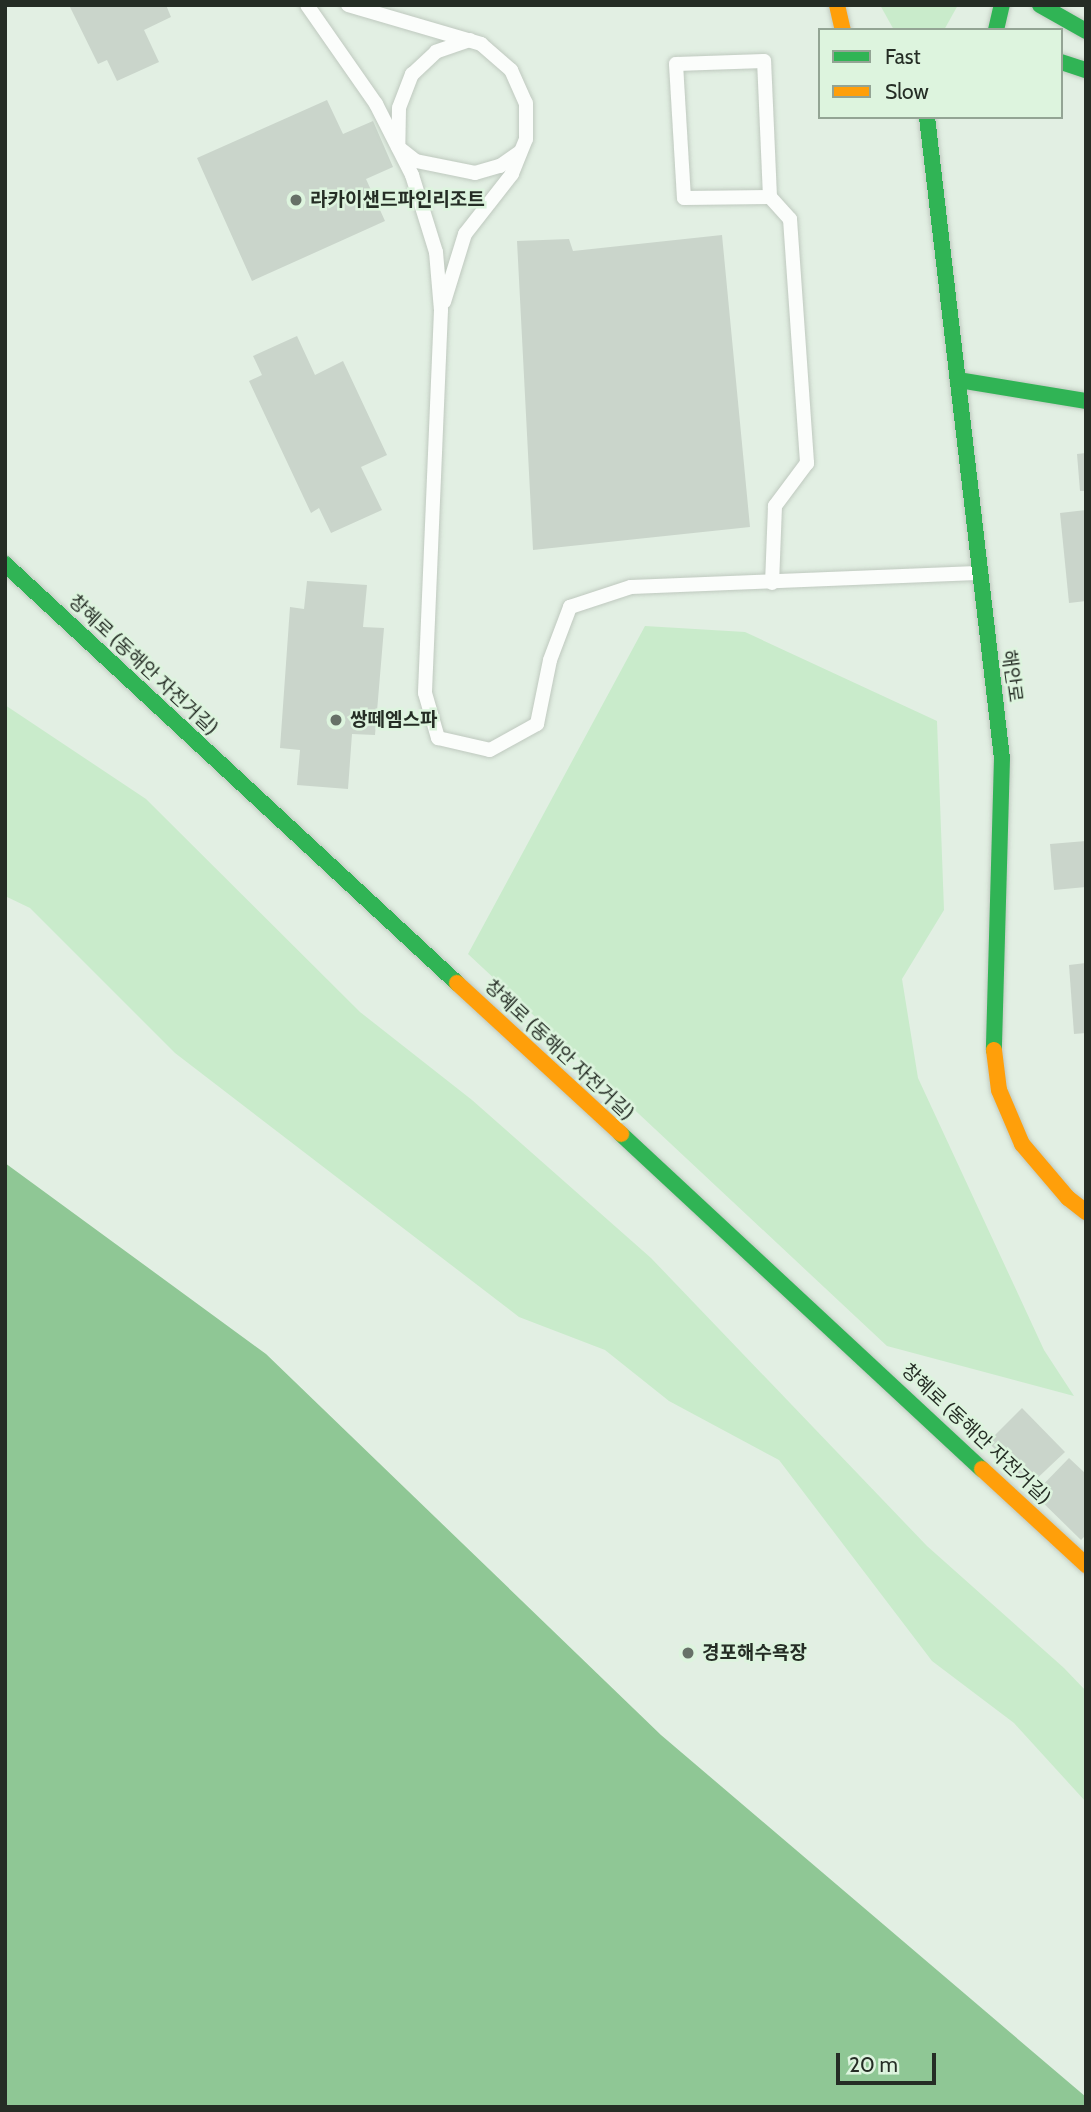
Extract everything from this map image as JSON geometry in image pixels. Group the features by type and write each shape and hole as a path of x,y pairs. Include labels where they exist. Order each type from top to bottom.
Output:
{"street":[{"path":"837,5 843,28"},
{"path":"996,28 1002,5"},
{"path":"1040,5 1086,31"},
{"path":"1063,63 1086,70"},
{"name":"해안로","path":"927,119 958,380 977,573 1002,758 994,1046 999,1090 1022,1144 1068,1198 1086,1212"},
{"path":"958,380 1086,401"},
{"name":"창혜로 (동해안 자전거길)","path":"5,564 1086,1565"}],"lane":[{"path":"307,5 376,104 412,175 436,252 441,310 425,693 438,738 490,750 537,724 550,660 570,607 631,587 977,573"},
{"path":"348,5 470,40 511,70 526,103 526,139 512,174 465,234 441,310"},
{"path":"398,147 399,108 412,74 436,52 470,40"},
{"path":"770,197 684,198 676,64 764,61 770,197 790,219 807,463 775,506 772,583"},
{"path":"398,147 416,161 475,173 500,166 520,152"}],"shaded area":[{"path":"880,5 958,5 945,28 893,28"},
{"path":"645,626 745,632 937,721 944,910 902,979 918,1078 1044,1350 1074,1396 887,1346 468,954"},
{"path":"5,705 146,799 360,1012 472,1100 651,1258 927,1546 1064,1668 1086,1691 1086,1802 1014,1723 932,1661 779,1460 669,1401 605,1350 519,1317 175,1053 30,908 5,896"},
{"path":"5,1163 266,1354 661,1735 1086,2097 1086,2107 5,2107"}],"building":[{"path":"69,5 166,5 171,17 144,30 159,62 117,81 107,60 98,64"},
{"name":"라카이샌드파인리조트","path":"327,100 343,134 373,121 393,167 366,179 385,221 252,281 197,158"},
{"path":"722,235 750,527 533,550 517,241 569,239 573,251"},
{"path":"297,336 315,375 343,361 387,455 361,467 382,510 331,533 319,508 311,513 249,381 262,375 253,356"},
{"path":"1086,453 1086,491 1080,491 1077,454"},
{"path":"1086,510 1086,601 1069,603 1060,513"},
{"path":"307,581 367,585 363,627 384,628 375,735 352,734 348,789 297,785 300,750 280,748 290,607 304,609"},
{"path":"1086,841 1086,887 1054,890 1050,844"},
{"path":"1086,963 1086,1033 1074,1034 1069,965"},
{"path":"1022,1408 1065,1452 1030,1485 988,1442"},
{"path":"1069,1458 1086,1474 1086,1535 1081,1540 1034,1494"}],"traffic: fast":[{"path":"996,28 1002,5"},
{"path":"1040,5 1086,31"},
{"path":"1063,63 1086,70"},
{"path":"927,119 1002,758 994,1050"},
{"path":"958,380 1086,401"},
{"path":"5,564 457,983"},
{"path":"621,1134 982,1469"}],"traffic: slow":[{"path":"837,5 843,28"},
{"path":"457,983 621,1134"},
{"path":"994,1050 999,1090 1022,1144 1068,1198 1086,1212"},
{"path":"982,1469 1086,1565"}],"place":[{"name":"라카이샌드파인리조트","path":"296,200"},
{"name":"쌍떼엠스파","path":"336,720"},
{"name":"경포해수욕장","path":"688,1653"}]}
